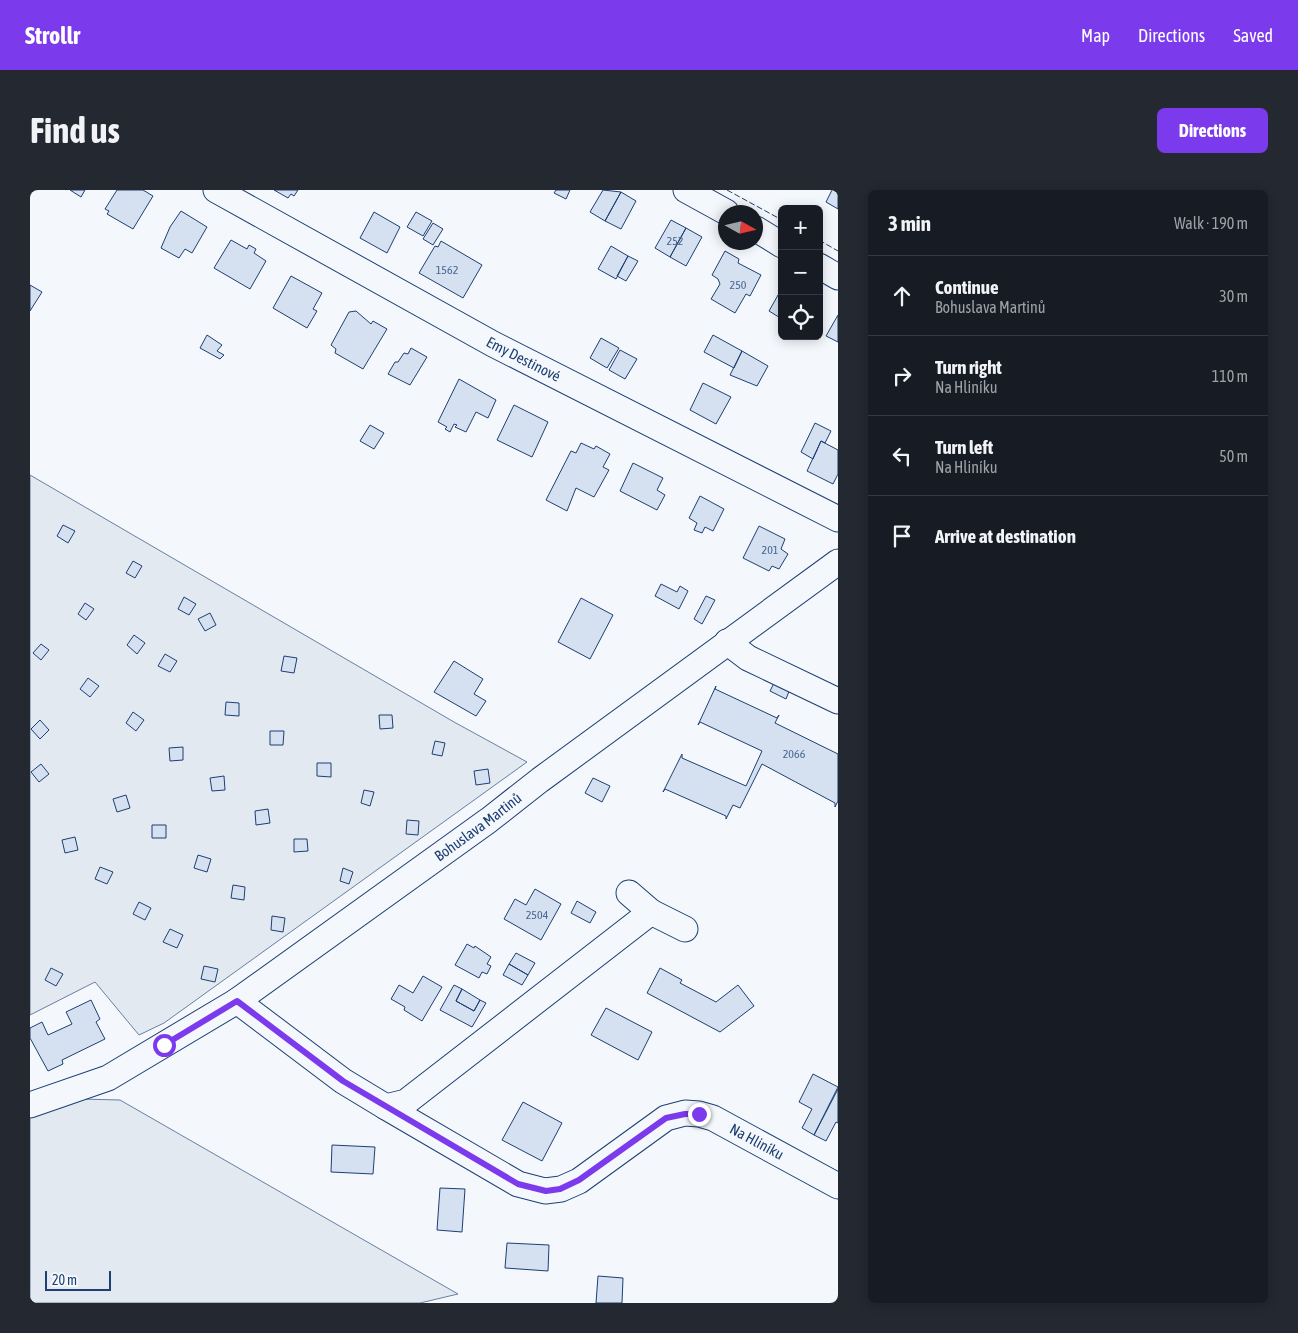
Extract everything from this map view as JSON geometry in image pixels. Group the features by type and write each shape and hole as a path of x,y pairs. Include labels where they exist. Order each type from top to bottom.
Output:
{"street":[{"name":"Emy Destinové","path":"216,190 493,344 838,519"},
{"path":"686,190 718,208"},
{"path":"763,234 778,242"},
{"path":"823,268 838,277"},
{"name":"Bohuslava Martinů","path":"30,1105 108,1078 237,1001 489,820 727,642 838,562"},
{"path":"727,642 748,658 838,701"},
{"path":"629,893 651,912 685,930"},
{"path":"386,1107 406,1102 651,912"},
{"name":"Na Hliníku","path":"237,1001 343,1081 518,1184 534,1189 560,1189 579,1180 666,1118 685,1114 699,1114 713,1118 838,1186"}],"shaded area":[{"path":"30,475 454,722 527,762 164,1023 139,1035 95,982 30,1015"},
{"path":"80,1099 120,1100 458,1294 420,1303 30,1303 30,1117"}],"building":[{"path":"70,190 85,190 81,197"},
{"path":"117,190 143,190 153,196 133,229 107,214 109,211 105,209"},
{"path":"274,190 298,190 294,196 291,194 288,198"},
{"path":"556,190 570,190 566,199 554,193"},
{"path":"603,190 621,192 605,221 590,212"},
{"path":"832,190 838,190 838,209 826,202"},
{"path":"621,192 636,201 621,229 605,221"},
{"path":"181,211 207,227 192,253 185,249 179,258 161,248 170,227"},
{"path":"374,212 400,227 387,253 360,238"},
{"path":"416,212 432,221 423,236 407,227"},
{"path":"671,220 686,228 670,257 655,248"},
{"path":"433,223 443,229 433,245 423,239"},
{"path":"686,228 702,237 686,266 670,257"},
{"path":"231,240 247,249 249,245 256,249 254,253 266,261 250,289 214,268"},
{"path":"441,241 482,265 463,298 419,273 435,246 438,247"},
{"path":"611,246 628,256 616,279 598,269"},
{"path":"725,251 739,259 738,263 761,275 750,296 746,294 735,313 711,299 720,284 718,279 712,275"},
{"path":"628,256 638,261 626,281 617,276"},
{"path":"291,276 322,293 313,309 317,311 307,328 273,308"},
{"path":"30,285 42,292 30,311"},
{"path":"778,295 778,317 769,311"},
{"path":"356,311 371,324 373,321 387,329 363,369 335,353 336,349 331,345 349,312"},
{"path":"838,315 838,342 826,336"},
{"path":"207,335 222,345 217,351 224,355 220,359 200,348"},
{"path":"713,335 742,351 734,368 704,352"},
{"path":"601,338 619,348 607,368 590,358"},
{"path":"411,348 427,357 410,385 388,374 395,362 398,362 404,353 408,354"},
{"path":"620,350 637,359 625,379 609,370"},
{"path":"742,351 768,366 757,386 730,375"},
{"path":"459,379 496,400 488,418 476,412 466,432 455,427 457,425 454,424 450,432 445,429 447,427 438,422"},
{"path":"703,383 731,397 716,424 690,410"},
{"path":"514,405 548,422 532,457 497,440"},
{"path":"815,423 831,431 825,443 821,441 813,459 801,452"},
{"path":"370,425 384,433 374,449 360,441"},
{"path":"821,441 838,450 838,474 833,484 807,471"},
{"path":"581,443 594,449 596,446 610,454 603,467 609,470 594,497 576,488 567,511 546,500 571,451 576,453"},
{"path":"633,463 663,478 657,490 665,495 657,510 620,491"},
{"path":"700,496 724,509 713,531 705,527 702,533 694,530 697,523 689,518"},
{"path":"63,525 75,531 68,543 57,536"},
{"path":"759,526 785,539 781,549 788,554 779,569 772,566 769,571 743,558"},
{"path":"133,561 142,566 135,578 126,573"},
{"path":"661,584 677,592 680,586 688,591 679,609 655,596"},
{"path":"706,596 715,600 702,624 694,619"},
{"path":"184,597 196,604 189,615 178,609"},
{"path":"581,598 613,615 590,659 558,642"},
{"path":"85,603 94,609 86,620 78,614"},
{"path":"210,613 216,625 205,631 198,619"},
{"path":"134,635 145,643 137,654 127,645"},
{"path":"41,644 49,650 41,660 33,653"},
{"path":"165,654 177,661 170,672 158,666"},
{"path":"284,656 297,658 294,673 281,671"},
{"path":"454,661 483,679 474,694 486,701 476,716 434,692"},
{"path":"88,678 99,686 90,697 80,689"},
{"path":"775,681 790,689 786,699 770,691"},
{"path":"716,686 715,689 777,718 779,715 775,723 838,754 838,801 835,807 835,803 762,764 740,808 733,805 726,819 726,816 665,789 663,792 682,754 682,758 746,786 762,751 700,722 698,725"},
{"path":"226,702 239,703 239,716 225,715"},
{"path":"133,712 144,720 136,731 126,723"},
{"path":"379,715 392,715 393,728 380,729"},
{"path":"40,720 49,730 40,739 31,729"},
{"path":"270,731 284,731 283,745 270,745"},
{"path":"435,741 445,743 442,756 432,754"},
{"path":"183,747 183,760 170,761 169,748"},
{"path":"317,763 331,763 331,777 317,776"},
{"path":"41,764 49,774 39,782 31,772"},
{"path":"488,769 490,783 476,785 474,771"},
{"path":"224,776 225,790 212,791 210,778"},
{"path":"593,778 610,786 602,802 585,793"},
{"path":"364,790 374,792 370,806 361,803"},
{"path":"126,795 130,808 117,812 113,799"},
{"path":"268,809 270,823 256,825 255,811"},
{"path":"407,820 419,821 418,835 406,834"},
{"path":"152,825 166,825 166,838 152,838"},
{"path":"75,837 78,850 65,853 62,840"},
{"path":"294,839 307,839 308,851 294,852"},
{"path":"198,855 211,859 207,872 194,868"},
{"path":"100,867 113,872 107,884 95,879"},
{"path":"343,868 353,872 349,884 340,881"},
{"path":"233,885 245,887 244,900 231,898"},
{"path":"535,889 561,904 541,940 504,919 515,899 526,905"},
{"path":"577,901 596,912 590,923 571,913"},
{"path":"139,902 151,908 145,920 133,914"},
{"path":"272,916 285,918 283,932 271,930"},
{"path":"170,929 183,935 177,948 163,942"},
{"path":"467,944 474,948 475,946 491,957 487,964 491,966 487,974 482,972 479,978 455,965"},
{"path":"516,953 535,963 528,975 509,964"},
{"path":"509,964 528,975 522,985 503,975"},
{"path":"204,966 218,969 215,982 201,979"},
{"path":"51,968 63,974 56,986 45,980"},
{"path":"660,968 682,980 680,983 716,1002 738,985 754,1006 720,1032 647,993"},
{"path":"423,976 442,987 422,1021 404,1010 405,1007 391,999 399,985 413,993"},
{"path":"454,985 462,989 456,1001 474,1011 480,1000 486,1003 472,1027 440,1010"},
{"path":"462,989 480,1000 474,1011 456,1001"},
{"path":"91,1000 100,1019 96,1022 105,1039 62,1060 63,1064 48,1071 30,1038 30,1028 42,1022 48,1035 72,1024 66,1012"},
{"path":"606,1008 652,1032 638,1060 591,1035"},
{"path":"813,1074 838,1087 814,1135 802,1128 812,1109 799,1102"},
{"path":"838,1089 838,1123 836,1122 826,1141 814,1135"},
{"path":"523,1102 562,1123 542,1161 502,1140"},
{"path":"332,1145 375,1147 373,1174 331,1172"},
{"path":"440,1188 465,1189 462,1232 437,1230"},
{"path":"507,1243 549,1245 548,1271 505,1268"},
{"path":"598,1276 623,1278 622,1303 596,1303"}],"fence":[{"path":"727,190 778,218"},
{"path":"823,242 838,251"}],"route":[{"path":"164,1045 237,1001 343,1081 518,1184 546,1191 560,1189 579,1180 666,1118 685,1114 699,1114"}]}
